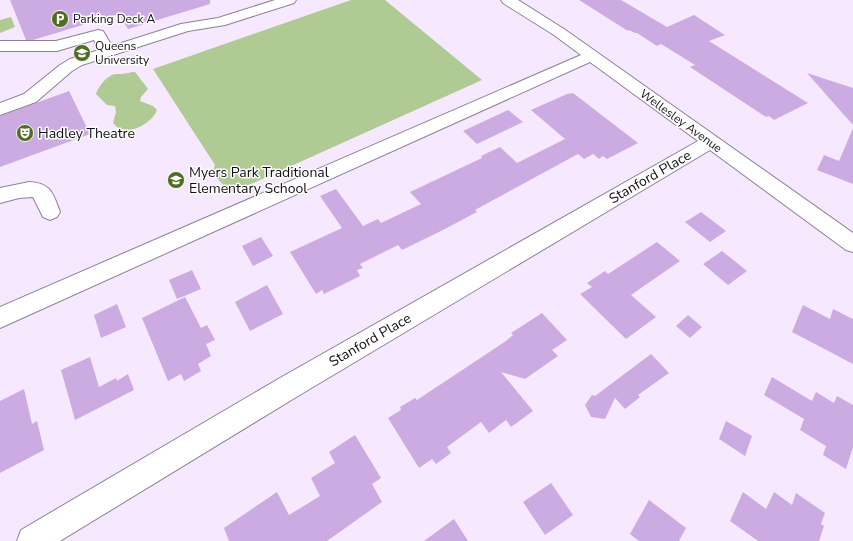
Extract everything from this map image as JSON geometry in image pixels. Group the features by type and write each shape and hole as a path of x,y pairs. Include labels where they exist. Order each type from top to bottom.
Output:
{"street":[{"path":"0,109 30,98 72,64 108,52 190,18 220,22 290,0"},
{"name":"Wellesley Avenue","path":"508,0 543,22 853,244"},
{"path":"0,46 50,47 60,45 95,28 108,52"},
{"path":"60,45 72,64"},
{"path":"0,318 591,56"},
{"name":"Stanford Place","path":"32,541 289,387 710,142"},
{"path":"0,196 28,188 39,190 45,197 50,212"}],"green space":[{"path":"351,0 385,0 482,80 231,193 212,173 215,165 153,69"},
{"path":"11,17 15,27 0,33 0,20"},
{"path":"135,72 148,89 141,97 140,101 153,106 157,110 151,119 142,126 130,130 119,129 113,123 116,112 115,106 107,105 96,94 101,85 110,76"}],"building":[{"name":"Parking Deck A","path":"10,0 210,0 210,4 128,29 119,14 33,40 26,40"},
{"path":"579,0 621,0 667,27 694,15 725,35 709,41 808,103 774,120 769,116 766,117 690,67 695,65 661,44 657,46 637,33 628,31"},
{"path":"807,73 853,88 853,125"},
{"path":"69,91 90,134 0,167 0,116"},
{"path":"573,93 638,143 607,159 603,156 599,159 593,154 584,159 578,154 475,210 477,212 443,230 402,250 398,245 360,264 363,268 357,270 360,276 324,294 322,290 316,294 290,252 342,228 320,196 336,189 363,226 378,219 381,223 421,204 410,192 482,158 481,156 500,147 517,163 565,139 531,110 567,94"},
{"path":"508,110 523,122 477,144 463,131"},
{"path":"853,128 853,184 817,170 824,155 839,161"},
{"path":"701,212 726,231 710,242 685,222"},
{"path":"261,237 273,256 253,266 242,246"},
{"path":"657,242 680,261 631,295 656,317 626,339 580,294 592,287 587,283 605,271 608,274"},
{"path":"722,251 747,271 728,285 703,264"},
{"path":"192,270 201,289 177,299 169,280"},
{"path":"267,285 283,314 250,331 235,302"},
{"path":"185,297 201,328 207,325 215,340 206,344 211,356 198,364 201,371 184,381 181,374 168,381 142,318"},
{"path":"117,304 126,327 101,338 94,315"},
{"path":"803,305 830,319 833,309 853,319 853,364 792,332"},
{"path":"542,313 567,340 552,350 558,356 525,379 501,372 533,411 511,427 506,420 489,433 481,422 447,447 451,453 436,464 432,459 419,468 388,418 401,410 400,407 415,398 417,400 506,341 513,335 511,333"},
{"path":"688,315 702,327 690,338 676,326"},
{"path":"651,354 669,373 638,395 640,397 625,409 615,398 605,419 591,417 585,405 592,395 595,396"},
{"path":"90,357 99,387 116,378 117,381 128,374 134,390 75,420 61,370"},
{"path":"772,377 812,401 816,392 834,403 837,396 853,405 853,447 846,469 823,455 826,446 800,430 804,419 764,395"},
{"path":"24,389 32,424 37,421 44,450 0,473 0,401"},
{"path":"726,421 752,436 745,456 719,439"},
{"path":"355,435 381,478 372,484 382,502 327,541 229,541 224,528 277,492 289,515 320,496 311,478 335,463 329,452"},
{"path":"551,483 573,515 545,535 523,502"},
{"path":"743,492 766,509 774,492 792,505 796,493 825,513 821,524 824,526 819,541 758,541 730,521"},
{"path":"649,500 686,528 679,541 639,541 630,534"},
{"path":"454,519 468,541 424,541"}],"place":[{"name":"Parking Deck A","path":"60,19"},
{"name":"Queens University","path":"82,53"},
{"name":"Hadley Theatre","path":"25,133"},
{"name":"Myers Park Traditional Elementary School","path":"176,180"}]}
